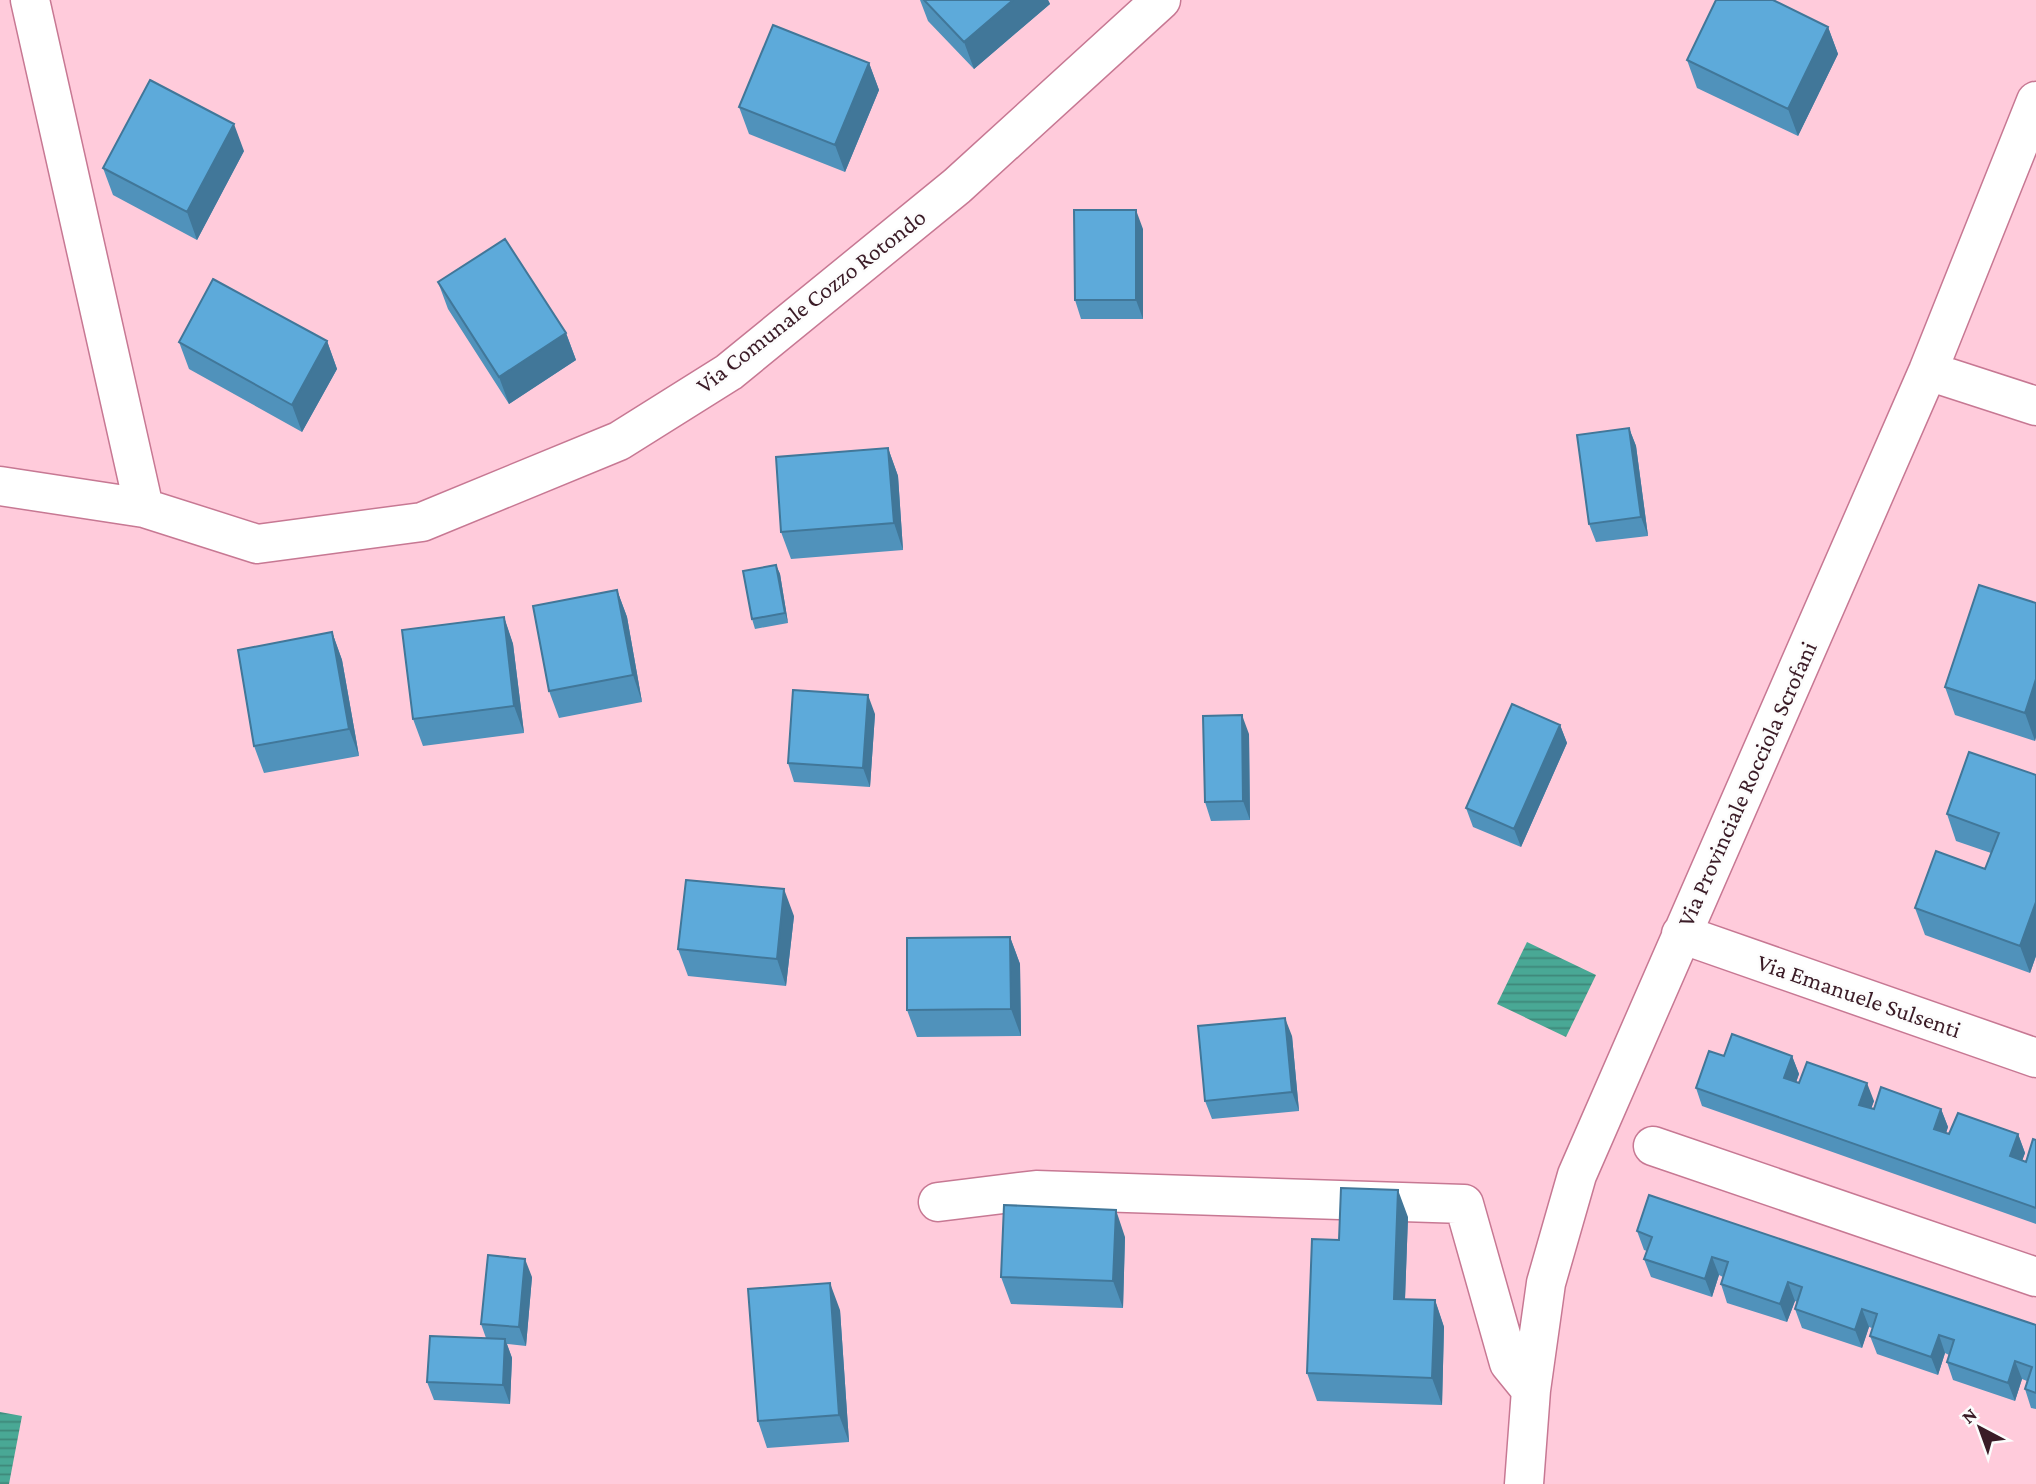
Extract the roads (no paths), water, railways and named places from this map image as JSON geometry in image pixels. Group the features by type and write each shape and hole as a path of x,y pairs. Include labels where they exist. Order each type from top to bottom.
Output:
{"street":[{"path":"30,0 144,508"},
{"name":"Via Comunale Cozzo Rotondo","path":"0,486 144,508 257,544 422,522 619,441 740,363 957,186 1161,0"},
{"name":"Via Provinciale Rocciola Scrofani","path":"1524,1484 1531,1390 1546,1283 1577,1175 1928,371 2036,101"},
{"path":"1928,371 2036,406"},
{"name":"Via Emanuele Sulsenti","path":"1681,934 2036,1058"},
{"path":"1653,1146 2036,1277"},
{"path":"938,1202 1036,1190 1464,1204 1509,1363 1531,1390"}]}
